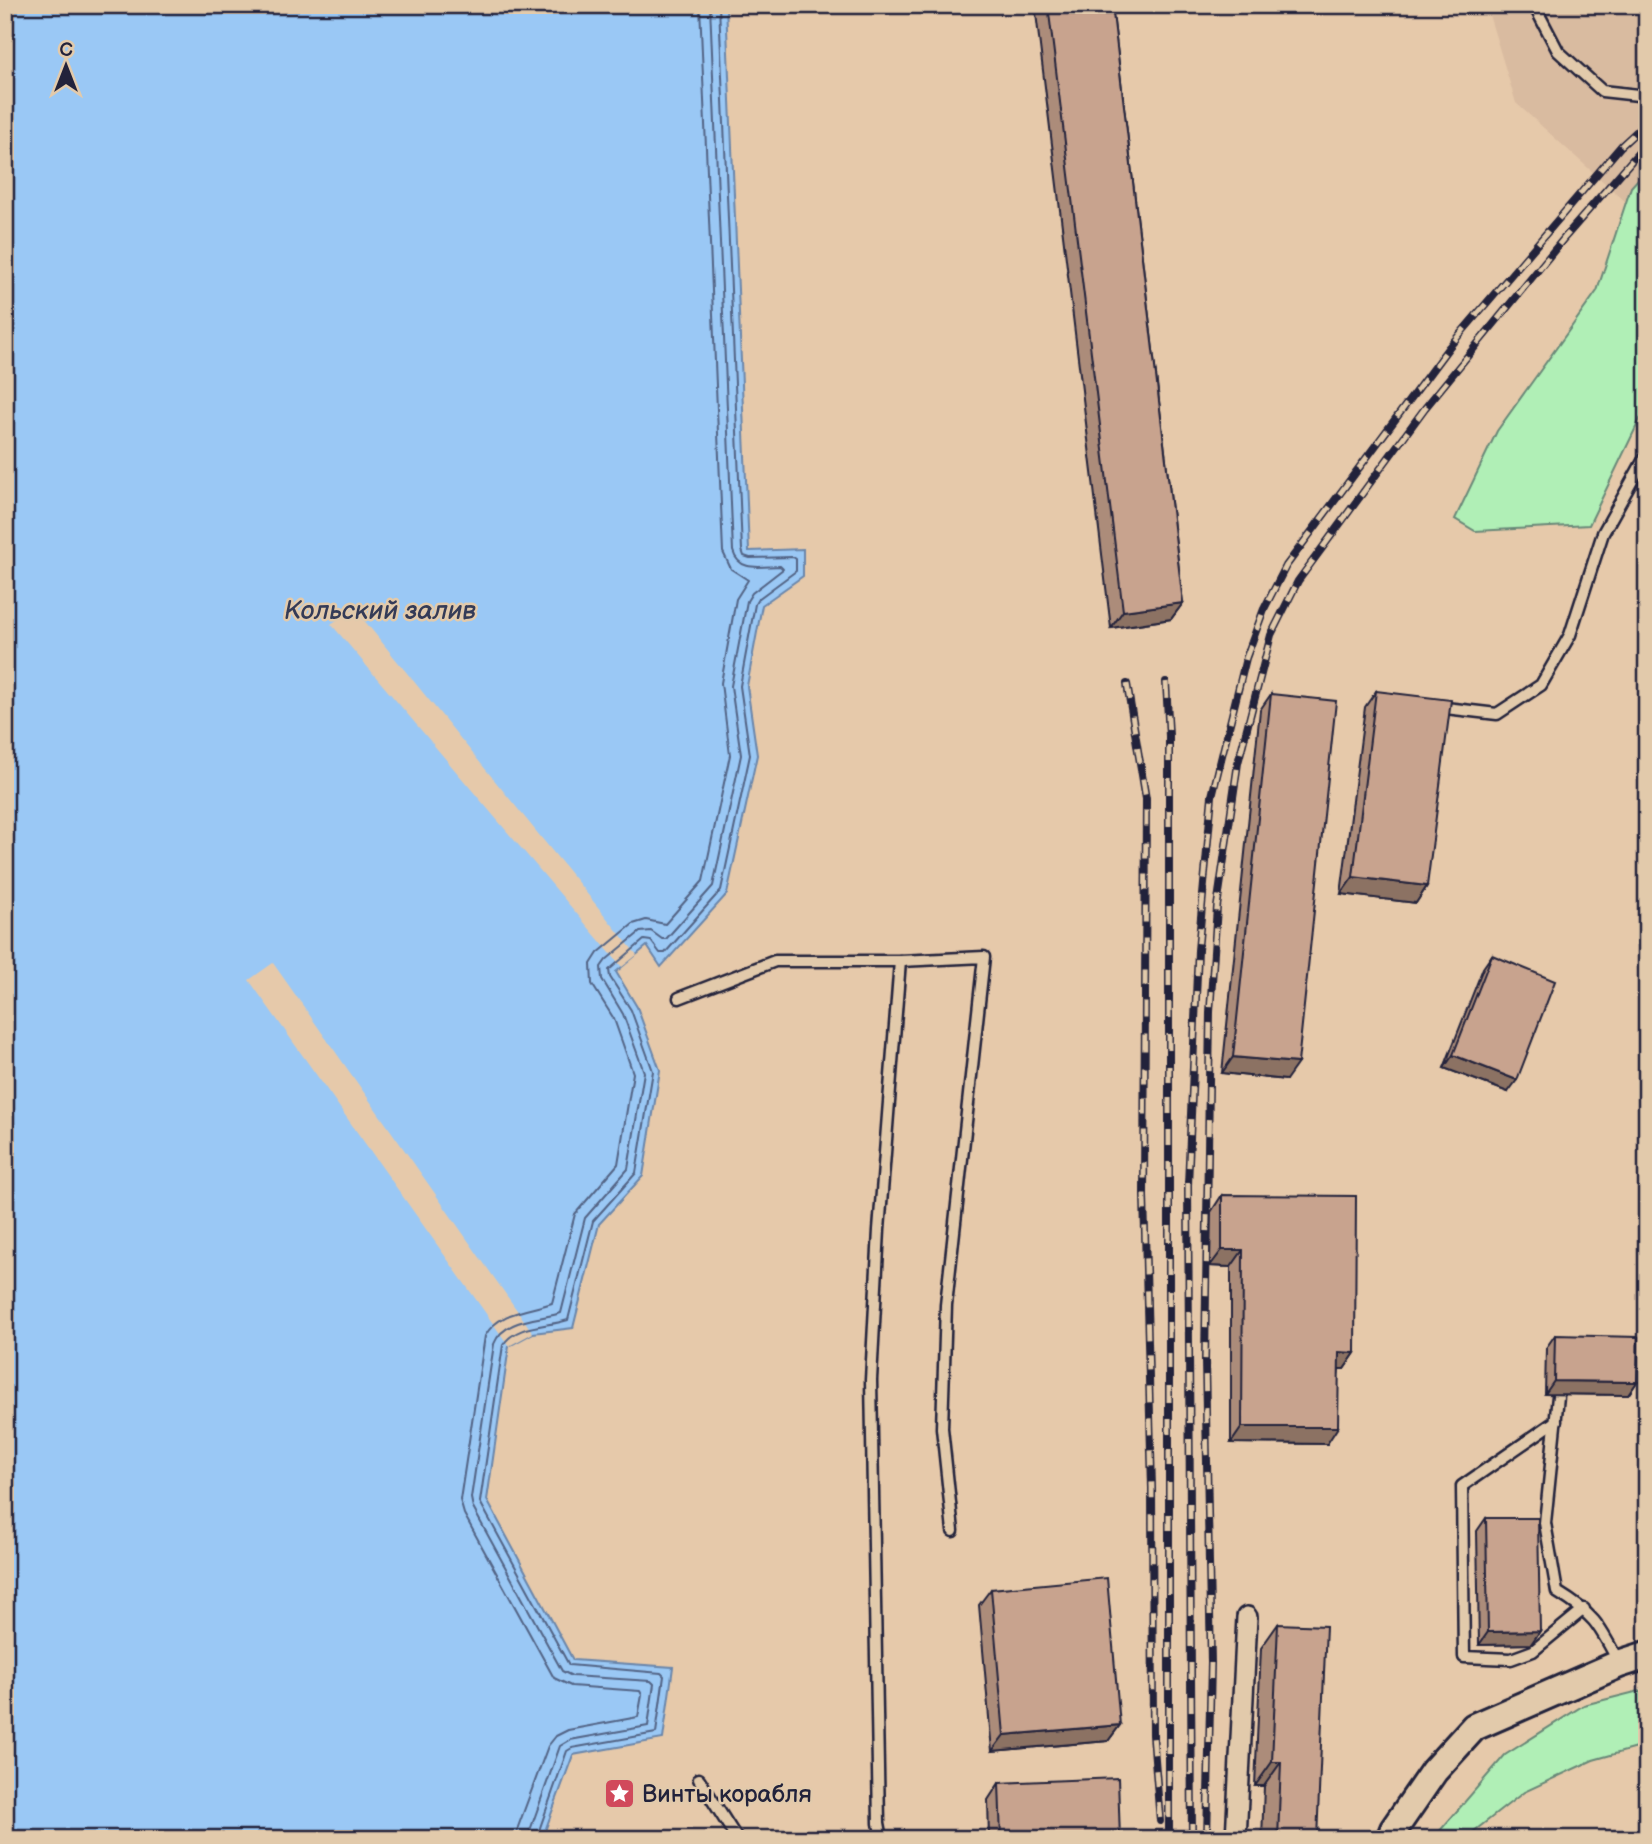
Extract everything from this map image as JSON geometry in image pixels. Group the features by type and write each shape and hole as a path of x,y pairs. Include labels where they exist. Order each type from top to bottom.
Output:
{"street":[{"path":"1236,1839 1247,1617"},
{"path":"1390,1839 1434,1771 1474,1727 1619,1664 1647,1655"}],"lane":[{"path":"1534,5 1558,51 1602,91 1647,96"},
{"path":"1430,706 1497,714 1541,685 1570,635 1603,533 1647,454"},
{"path":"679,998 775,961 900,961 984,957 946,1305 942,1428 953,1531"},
{"path":"882,1839 879,1810 872,1380 879,1230 900,961"},
{"path":"1558,1396 1545,1523 1557,1592 1584,1609 1598,1625 1619,1664"},
{"path":"1556,1421 1462,1486 1464,1657 1511,1659 1533,1651 1584,1609"},
{"path":"699,1779 737,1839"}],"shaded area":[{"path":"1486,5 1647,5 1647,221 1516,103"}],"green space":[{"path":"1647,169 1647,411 1640,419 1589,525 1475,531 1455,519 1497,431 1597,291 1631,187"},
{"path":"1647,1689 1647,1745 1593,1760 1524,1792 1464,1839 1437,1839 1438,1833 1505,1755 1584,1705"}],"water":[{"name":"Кольский залив","path":"5,5 726,5 749,551 803,549 803,576 762,605 747,686 757,755 727,894 661,967 647,946 616,972 637,1007 660,1070 643,1176 599,1224 573,1328 533,1333 509,1346 487,1500 573,1660 673,1667 663,1739 573,1755 542,1839 5,1839"}],"pier":[{"path":"354,608 637,955 622,967 331,624"},
{"path":"273,963 533,1333 509,1346 249,980"}],"building":[{"path":"1048,5 1112,5 1183,603 1123,611"},
{"path":"1376,691 1451,700 1427,886 1353,877"},
{"path":"1271,694 1336,701 1298,1063 1233,1057"},
{"path":"1492,955 1555,981 1517,1080 1453,1055"},
{"path":"1222,1195 1356,1196 1355,1353 1339,1352 1338,1427 1242,1427 1243,1250 1222,1250"},
{"path":"1555,1335 1638,1337 1637,1382 1554,1381"},
{"path":"1486,1518 1538,1518 1540,1631 1488,1632"},
{"path":"1107,1578 1120,1725 1004,1735 991,1589"},
{"path":"1278,1624 1326,1626 1317,1839 1278,1839 1281,1762 1272,1762"},
{"path":"1118,1778 1120,1839 1001,1839 999,1783"}],"railway":[{"path":"1192,1839 1188,1185 1198,950 1212,796 1246,658 1264,609 1286,566 1449,347 1621,146 1647,122"},
{"path":"1207,1839 1211,1663 1205,1361 1210,1012 1217,907 1238,763 1271,635 1298,581 1425,408 1565,237 1647,143"},
{"path":"1166,682 1169,736 1169,1839"},
{"path":"1127,684 1146,799 1144,1196 1152,1488 1153,1735 1160,1821"}],"place":[{"name":"Винты корабля","path":"619,1794"}]}
